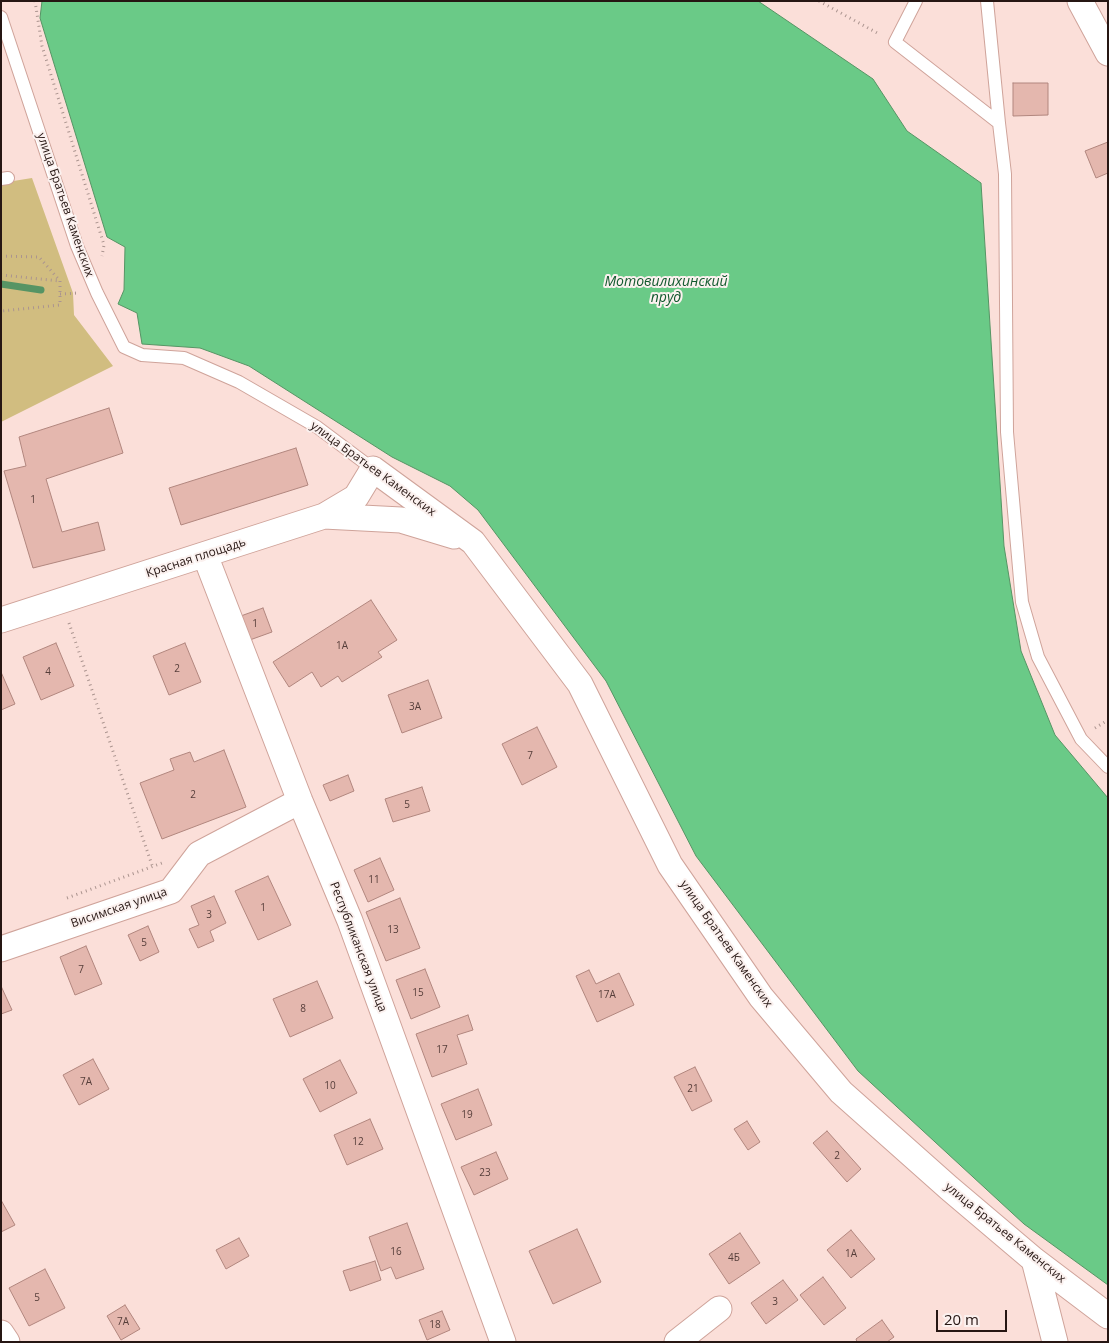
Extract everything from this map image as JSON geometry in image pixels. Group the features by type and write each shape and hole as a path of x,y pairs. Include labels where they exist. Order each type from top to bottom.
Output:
{"street":[{"path":"1080,1 1108,53"},
{"name":"Красная площадь","path":"1,620 324,516 356,497 373,469"},
{"name":"улица Братьев Каменских","path":"373,469 473,542 580,684 670,865 761,997 841,1092 949,1188 1034,1260 1108,1316"},
{"name":"улица Братьев Каменских","path":"324,516 401,520 473,542"},
{"name":"Республиканская улица","path":"205,555 300,802 350,921 503,1342"},
{"name":"Висимская улица","path":"1,948 171,891 199,854 300,802"},
{"path":"1034,1260 1054,1342"},
{"path":"677,1342 719,1309"},
{"path":"1,1333 6,1342"}],"lane":[{"path":"916,1 895,42 999,123"},
{"path":"987,1 1005,174 1007,432 1022,602 1038,657 1081,739 1108,767"},
{"name":"улица Братьев Каменских","path":"1,17 77,246 97,293 124,347 142,355 184,358 239,382 316,426 373,469"}],"path":[{"path":"35,1 42,46 104,245 102,258"},
{"path":"819,1 895,42"},
{"path":"1,256 39,258 60,281 60,305 1,311"},
{"path":"1,275 60,281"},
{"path":"64,600 70,626 152,865"},
{"path":"63,900 152,865 199,854"}],"shaded area":[{"path":"32,178 73,293 74,315 113,366 1,422 1,183"}],"water":[{"name":"Мотовилихинский пруд","path":"42,1 758,1 873,79 907,131 981,183 1004,546 1021,651 1055,735 1108,798 1108,1285 1024,1224 858,1071 696,856 606,681 478,510 450,486 392,457 249,366 200,348 142,344 137,313 118,304 124,290 125,247 107,237 40,18"}],"building":[{"path":"1013,83 1048,83 1048,115 1013,116"},
{"path":"1108,142 1108,173 1096,178 1085,151"},
{"path":"109,408 123,453 46,479 62,532 98,522 105,550 33,568 4,471 26,466 19,437"},
{"path":"296,448 308,485 181,525 169,488"},
{"path":"371,600 397,640 378,652 382,657 342,682 338,676 321,687 312,672 289,687 273,662"},
{"path":"263,608 272,632 247,641 238,617"},
{"path":"56,643 74,686 41,700 23,657"},
{"path":"185,643 201,682 169,695 153,656"},
{"path":"1,672 15,704 1,710"},
{"path":"428,680 442,718 402,733 388,695"},
{"path":"537,727 557,767 522,785 502,744"},
{"path":"224,750 246,807 162,839 140,783 174,770 170,759 190,752 194,762"},
{"path":"348,775 354,791 330,801 323,785"},
{"path":"422,787 430,811 393,822 385,799"},
{"path":"380,858 394,890 368,902 354,870"},
{"path":"268,876 291,925 258,940 235,891"},
{"path":"214,896 226,923 210,931 214,941 198,948 189,929 199,925 191,906"},
{"path":"400,898 420,948 386,961 366,912"},
{"path":"148,926 159,952 140,961 128,935"},
{"path":"86,946 102,984 75,995 60,957"},
{"path":"425,969 440,1007 411,1019 396,980"},
{"path":"589,970 596,984 619,973 634,1005 597,1022 576,976"},
{"path":"317,981 333,1018 290,1037 273,999"},
{"path":"1,986 12,1010 1,1014"},
{"path":"468,1015 473,1030 457,1035 467,1064 432,1077 416,1034"},
{"path":"93,1059 109,1089 79,1105 63,1075"},
{"path":"340,1060 357,1093 320,1112 303,1079"},
{"path":"695,1067 712,1101 692,1111 674,1077"},
{"path":"478,1089 492,1125 456,1140 441,1104"},
{"path":"370,1119 383,1149 347,1165 334,1135"},
{"path":"747,1121 760,1142 748,1150 734,1129"},
{"path":"827,1131 861,1169 847,1182 813,1143"},
{"path":"496,1152 508,1179 474,1195 461,1167"},
{"path":"1,1200 15,1225 1,1232"},
{"path":"407,1223 424,1269 396,1279 391,1267 381,1271 369,1237"},
{"path":"577,1229 601,1282 553,1304 529,1251"},
{"path":"851,1230 875,1259 851,1278 827,1250"},
{"path":"740,1233 760,1263 729,1284 709,1254"},
{"path":"239,1238 249,1256 226,1269 216,1250"},
{"path":"375,1261 381,1280 350,1291 343,1271"},
{"path":"45,1269 65,1308 29,1326 9,1288"},
{"path":"823,1277 846,1308 824,1325 800,1295"},
{"path":"783,1280 798,1300 766,1324 751,1303"},
{"path":"125,1305 140,1329 121,1340 107,1316"},
{"path":"442,1311 450,1330 427,1340 419,1320"},
{"path":"882,1320 894,1337 887,1342 857,1342 856,1339"}],"waterway":[{"path":"1,284 41,290"}]}
